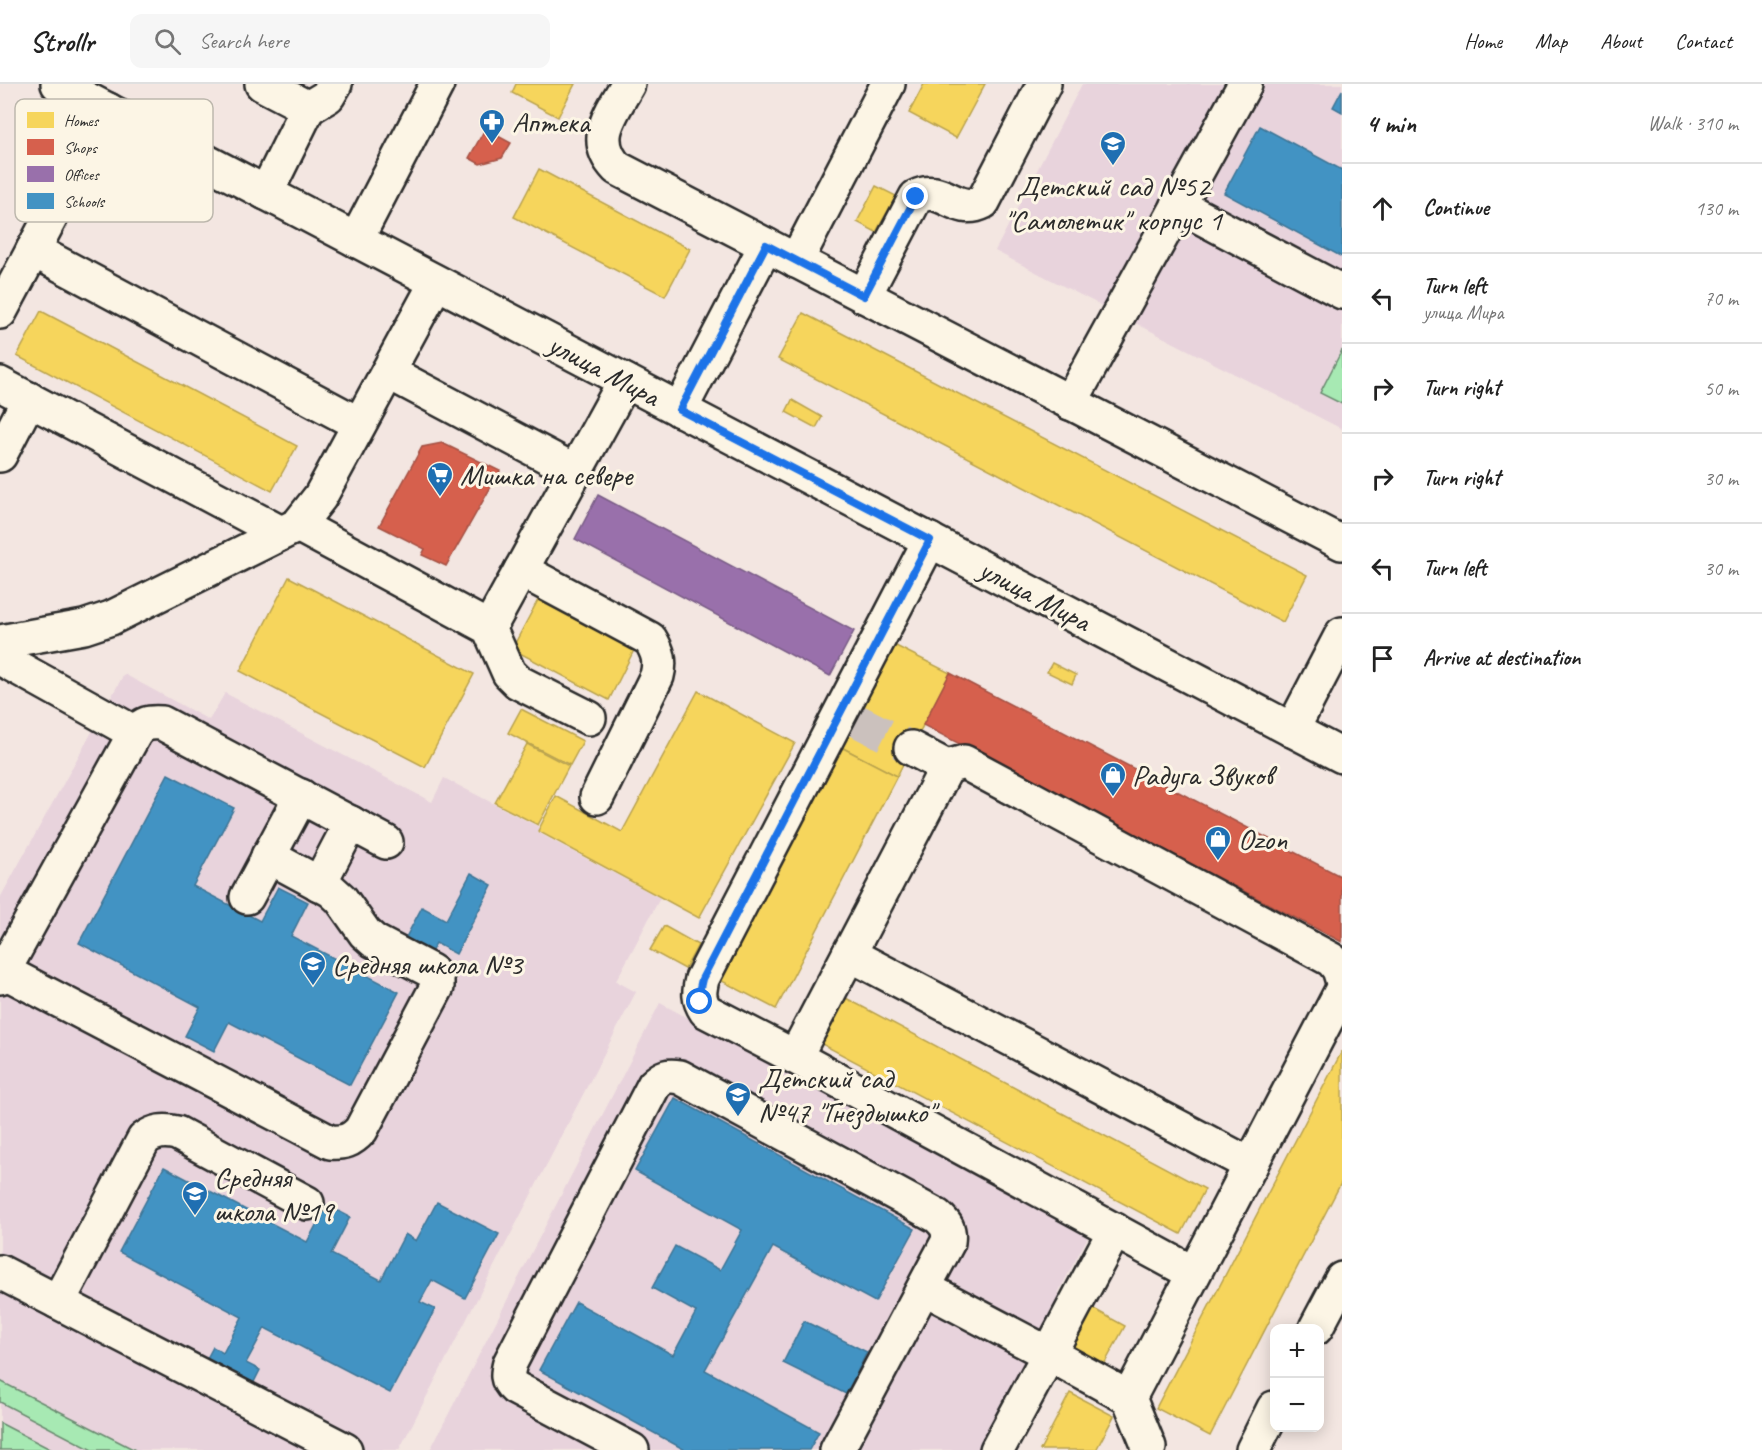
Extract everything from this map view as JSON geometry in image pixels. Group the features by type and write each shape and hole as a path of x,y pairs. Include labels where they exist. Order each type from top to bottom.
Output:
{"main road":[{"path":"262,84 308,108"},
{"path":"266,193 308,108 328,96 334,84"},
{"path":"356,240 437,84"},
{"path":"628,84 606,126 603,144 608,158 617,168 1342,543"},
{"path":"796,261 888,84"},
{"path":"864,296 916,197 924,192 935,193 962,205 973,207 983,202 1044,84"},
{"path":"1070,403 1245,84"},
{"name":"улица Мира","path":"74,88 91,99"},
{"name":"улица Мира","path":"213,165 1342,756"},
{"path":"1178,205 1342,292"},
{"path":"1,309 48,222"},
{"path":"680,410 766,245"},
{"path":"33,250 359,424"},
{"path":"0,642 84,627 111,618 289,529 320,497 436,283"},
{"path":"388,372 575,471"},
{"path":"489,628 625,381"},
{"path":"0,384 489,628 509,673 518,682 589,718"},
{"path":"0,455 29,399"},
{"path":"930,540 848,716 702,979 699,992 700,1002 706,1011 1193,1273"},
{"path":"521,570 650,639 658,651 660,665 657,676 597,797"},
{"path":"1292,730 1342,634"},
{"path":"0,658 135,733"},
{"path":"268,856 331,890 341,899 365,933 374,941 431,971 437,979 437,987 361,1130 353,1139 343,1143 330,1142 2,974 135,733 142,725 151,722 162,723 386,842"},
{"path":"911,748 947,767 964,762 985,773 1332,960 1339,969 1342,979"},
{"path":"795,1057 947,767"},
{"path":"246,897 301,796"},
{"path":"319,884 351,823"},
{"path":"849,954 1251,1165"},
{"path":"1129,1398 1342,990"},
{"path":"632,1450 514,1388 507,1374 510,1363 654,1085 661,1078 669,1075 680,1077 937,1216 946,1224 949,1232 948,1242 837,1450"},
{"path":"58,1302 144,1139 153,1133 165,1131 177,1133 307,1203"},
{"path":"997,1450 1114,1230"},
{"path":"0,1272 345,1450"},
{"path":"1319,1324 1342,1279"},
{"path":"924,1288 1129,1398 1151,1449"},
{"path":"1252,1450 1270,1417"}],"shaded area":[{"path":"1082,84 1342,84 1342,429 995,251"},
{"name":"Средняя школа №3","path":"124,674 209,720 225,693 432,802 444,778 539,827 537,832 660,898 616,981 636,992 399,1450 0,1450 0,898"},
{"name":"Детский сад №47 \"Гнездышко\"","path":"660,1003 1090,1233 1058,1293 1061,1303 983,1450 430,1450"}],"green space":[{"path":"1342,350 1342,404 1320,393"},
{"path":"0,1381 135,1450 92,1450 0,1402"},
{"path":"0,1423 52,1450 0,1450"}],"building: Homes":[{"path":"516,84 575,84 558,117 512,93"},
{"path":"924,84 985,84 956,138 909,113"},
{"path":"539,169 690,249 665,296 514,217"},
{"path":"876,186 896,196 876,232 857,222"},
{"path":"41,311 297,446 272,491 17,356"},
{"path":"803,313 1307,575 1283,622 778,359"},
{"path":"792,400 822,417 816,428 786,412"},
{"path":"289,577 474,674 425,767 240,671"},
{"path":"538,600 634,650 609,700 512,649"},
{"path":"894,645 950,673 897,776 841,747"},
{"path":"1052,663 1076,675 1072,684 1047,672"},
{"path":"698,691 795,743 699,918 538,831 556,796 622,832"},
{"path":"521,709 583,741 570,765 508,733"},
{"path":"527,744 569,766 538,825 495,803"},
{"path":"841,747 897,776 776,1009 720,980"},
{"path":"664,926 698,945 685,969 650,950"},
{"path":"842,996 1205,1189 1181,1234 818,1042"},
{"path":"1342,1051 1342,1181 1210,1436 1156,1408"},
{"path":"1092,1308 1125,1326 1101,1370 1069,1352"},
{"path":"1070,1393 1114,1416 1096,1450 1040,1450"}],"building: Shops":[{"path":"485,129 511,143 502,158 480,164 469,158"},
{"name":"Мишка на севере","path":"442,443 500,471 446,566 422,555 425,549 379,526 422,447"},
{"path":"950,673 1342,877 1342,942 923,725"}],"building: Offices":[{"path":"598,495 854,631 830,676 575,539"}],"building: Schools":[{"path":"1342,90 1342,112 1333,107"},
{"path":"1260,126 1342,170 1342,257 1224,193"},
{"path":"168,774 234,808 193,886 260,921 278,887 308,902 291,936 399,992 350,1085 229,1022 214,1051 185,1036 200,1007 79,943"},
{"path":"471,873 492,885 456,954 436,943 429,956 403,943 422,907 446,920"},
{"path":"675,1098 915,1229 875,1302 773,1247 705,1370 819,1432 809,1450 685,1450 539,1370 576,1302 673,1355 696,1312 652,1288 675,1246 720,1270 742,1230 635,1171"},
{"path":"164,1167 307,1242 327,1205 350,1217 331,1254 381,1280 405,1234 416,1241 437,1202 499,1234 465,1298 432,1280 420,1302 435,1309 390,1393 265,1328 246,1363 260,1370 251,1388 204,1364 213,1347 223,1353 242,1317 119,1252"},
{"path":"804,1321 867,1352 846,1394 783,1363"}],"tunnel":[{"path":"856,720 911,748"}],"place":[{"name":"Аптека","path":"492,145"},
{"name":"Детский сад №52 \"Самолетик\" корпус 1","path":"1113,167"},
{"name":"Мишка на севере","path":"440,498"},
{"name":"Радуга Звуков","path":"1113,798"},
{"name":"Ozon","path":"1218,862"},
{"name":"Средняя школа №3","path":"313,987"},
{"name":"Детский сад №47 \"Гнездышко\"","path":"738,1118"},
{"name":"Средняя школа №19","path":"195,1217"}],"route":[{"path":"700,1002 699,992 702,979 930,540 680,410 766,245 864,296 916,197"}]}
